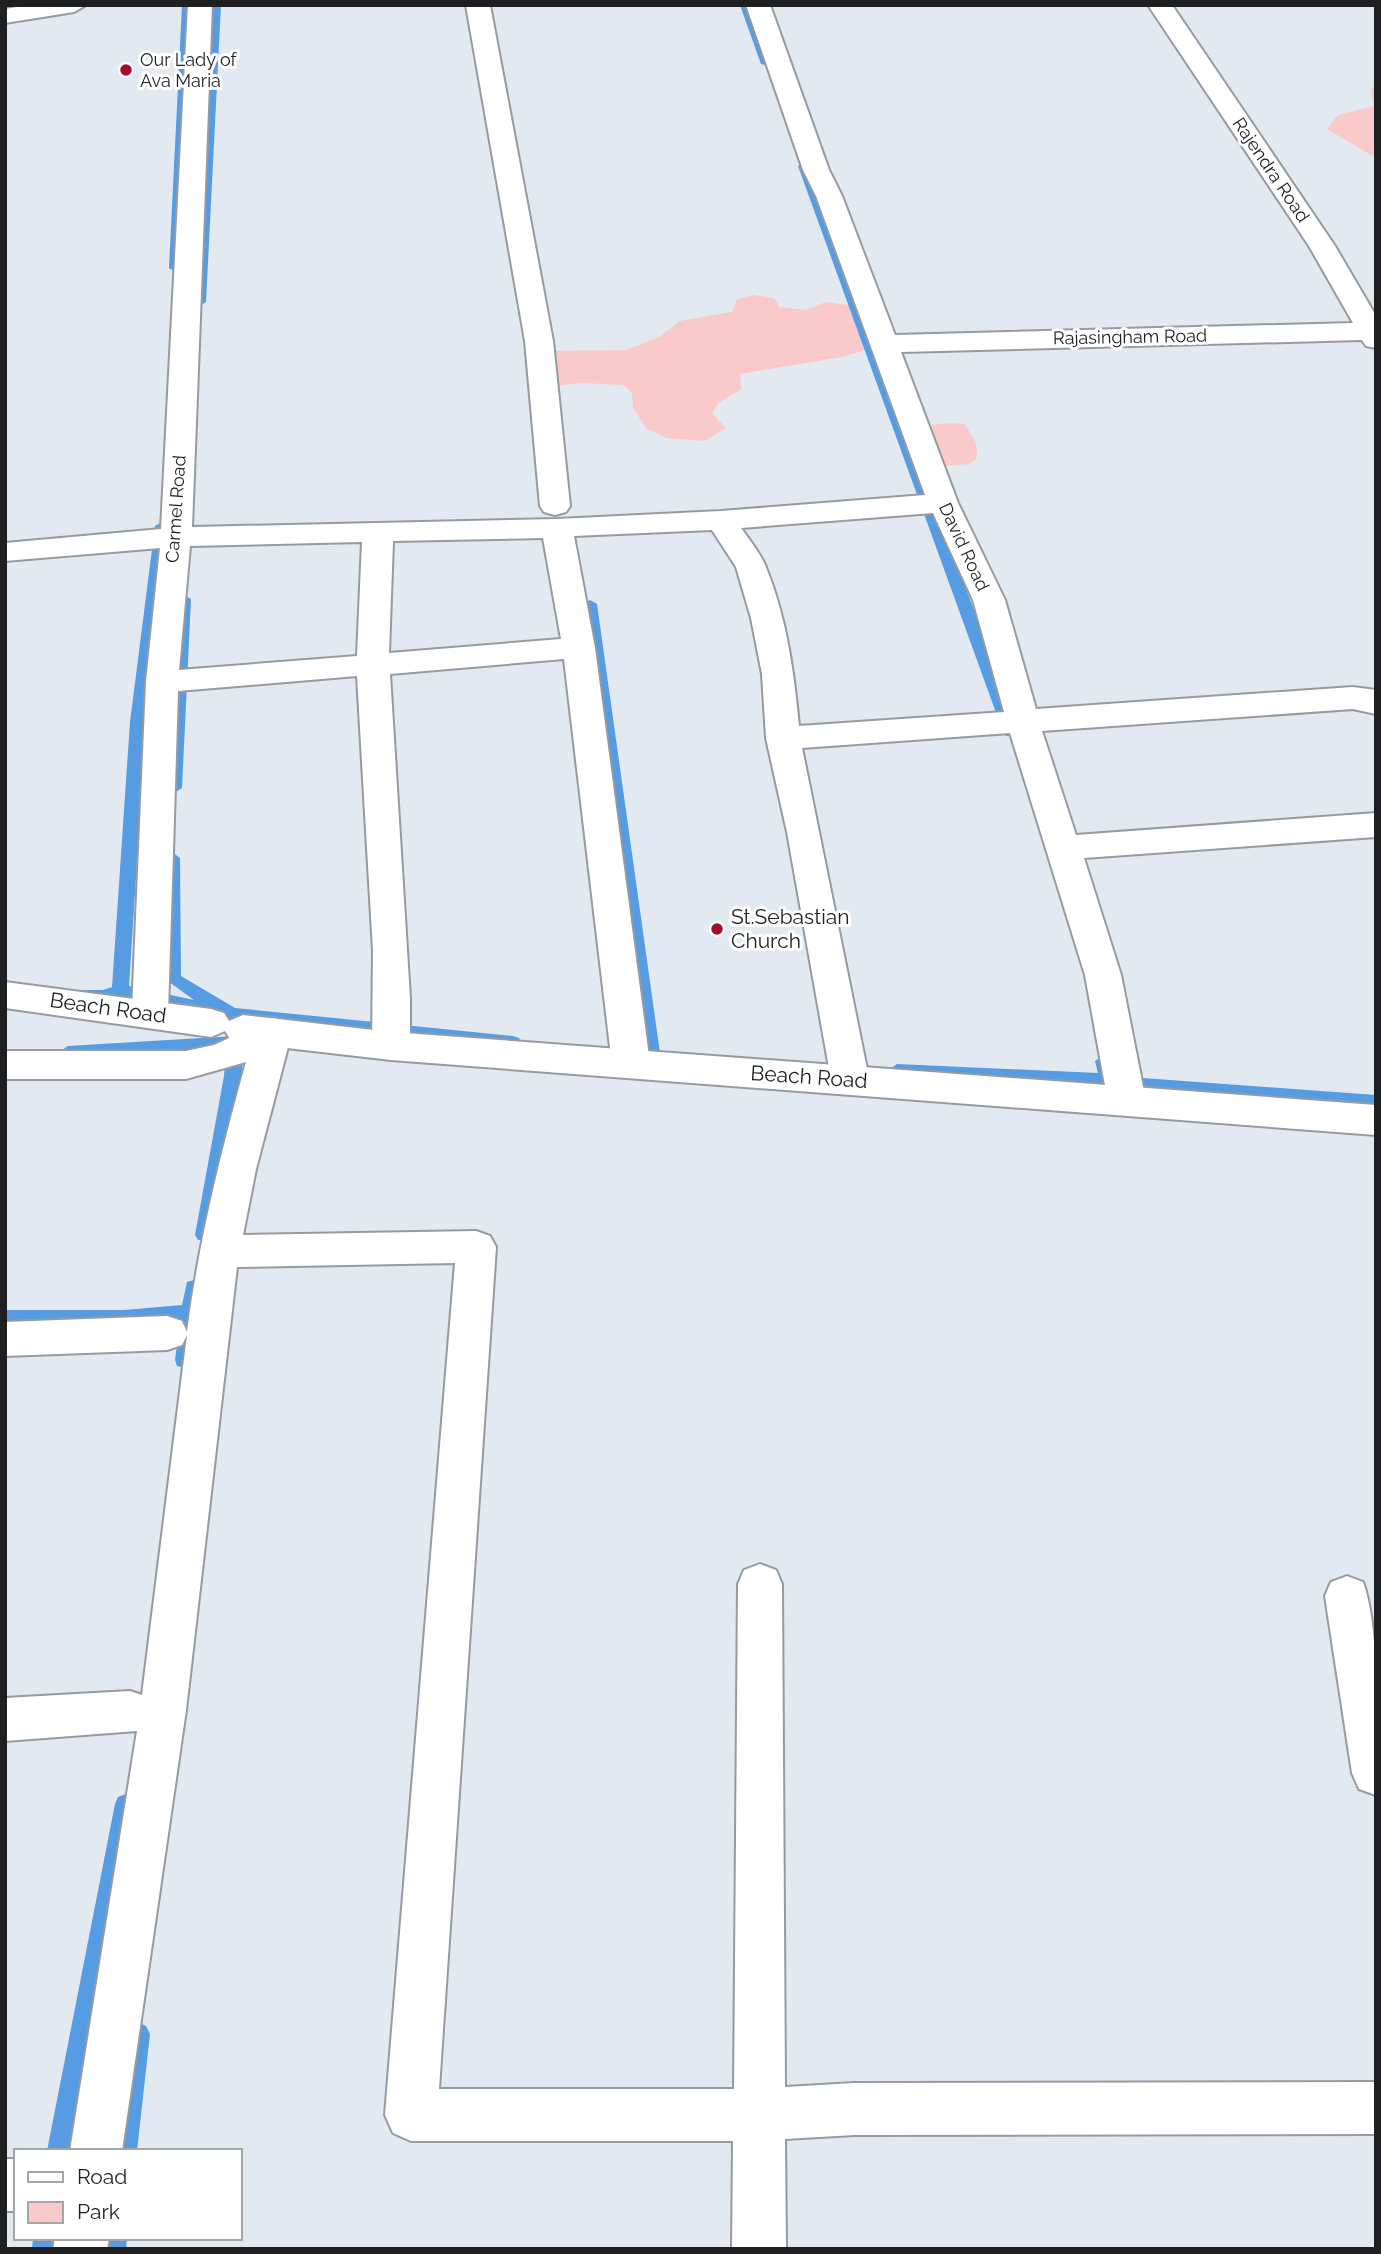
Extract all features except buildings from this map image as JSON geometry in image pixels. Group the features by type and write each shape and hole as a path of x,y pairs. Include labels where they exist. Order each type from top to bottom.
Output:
{"street":[{"path":"5,16 74,5"},
{"name":"Carmel Road","path":"150,1012 162,682 176,537 200,5"},
{"path":"478,5 539,341 556,517 579,648 631,1064"},
{"name":"David Road","path":"758,5 816,170 829,196 943,503 989,600 1023,722 1103,975 1127,1102"},
{"name":"Rajendra Road","path":"1160,5 1322,246 1374,334"},
{"name":"Rajasingham Road","path":"885,344 1374,334"},
{"path":"5,552 176,537 377,533 556,517 721,520 943,503"},
{"path":"721,520 751,567 767,618 778,674 783,738 804,832 814,898 850,1079"},
{"path":"377,533 373,665 386,900 393,952 391,1046"},
{"path":"162,682 579,648"},
{"path":"783,738 1353,698 1373,700 1376,704"},
{"path":"1063,848 1376,825"},
{"name":"Beach Road","path":"5,995 150,1012 242,1028 391,1046 1376,1121"},
{"path":"5,1065 186,1065 223,1057 242,1028"},
{"path":"96,2149 163,1710 219,1251 236,1169 242,1028"},
{"path":"219,1251 476,1247 411,2115 758,2115 854,2109 1376,2108"},
{"path":"5,1339 167,1333"},
{"path":"759,2249 760,1584"},
{"path":"1347,1596 1376,1773"},
{"path":"5,1720 130,1712"}],"green space":[{"path":"1376,82 1376,158 1327,129 1338,115 1374,106 1371,91"},
{"path":"753,295 774,298 780,307 806,310 826,302 872,308 885,344 842,357 740,374 741,389 720,402 712,413 726,428 704,441 667,438 647,429 633,408 632,393 623,385 581,383 544,387 540,351 626,350 659,337 680,321 732,312 737,299"},
{"path":"964,424 967,428 976,445 976,459 969,464 930,467 929,425"}],"waterway":[{"path":"175,268 187,5"},
{"path":"200,302 216,5"},
{"path":"745,5 767,64"},
{"path":"804,166 1011,732"},
{"path":"120,990 138,722 162,526"},
{"path":"174,788 184,599"},
{"path":"590,604 651,1053"},
{"path":"172,858 173,979 231,1014 513,1042"},
{"path":"85,994 104,996 120,990"},
{"path":"120,990 214,1010"},
{"path":"68,1052 235,1042 233,1076 204,1235"},
{"path":"897,1070 1108,1080 1104,1061"},
{"path":"1119,1081 1376,1102"},
{"path":"184,1360 194,1287"},
{"path":"5,1318 124,1318 190,1312"},
{"path":"59,2149 126,1804"},
{"path":"125,2149 138,2034"},
{"path":"44,2249 45,2240"},
{"path":"114,2249 115,2240"}],"place":[{"name":"Our Lady of Ava Maria","path":"126,70"},
{"name":"St.Sebastian Church","path":"717,929"}]}
